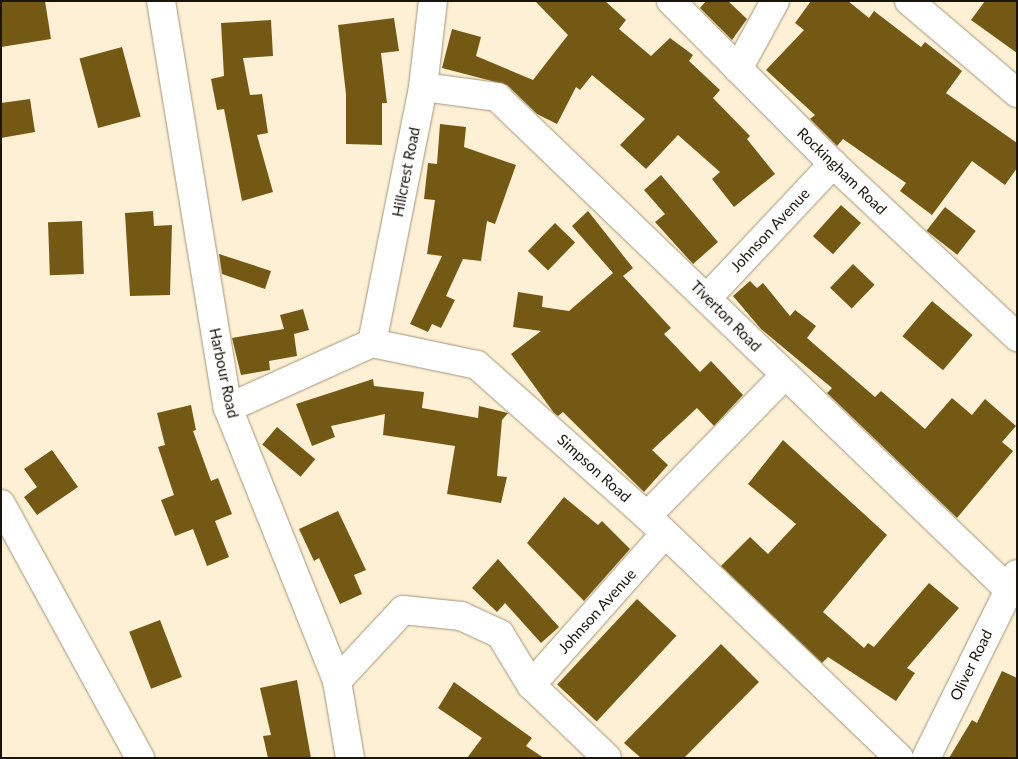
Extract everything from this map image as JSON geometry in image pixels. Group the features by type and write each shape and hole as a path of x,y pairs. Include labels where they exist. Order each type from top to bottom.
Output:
{"street":[{"name":"Harbour Road","path":"161,1 228,408 337,680 350,758"},
{"name":"Hillcrest Road","path":"372,343 423,87 433,1"},
{"name":"Rockingham Road","path":"671,1 833,164 1017,337"},
{"path":"738,69 775,1"},
{"path":"909,1 1017,93"},
{"name":"Tiverton Road","path":"423,87 497,97 708,297 785,375 1012,581"},
{"name":"Johnson Avenue","path":"708,297 833,164"},
{"path":"228,408 372,343"},
{"name":"Simpson Road","path":"372,343 477,365 655,526 899,758"},
{"name":"Johnson Avenue","path":"531,685 655,526 785,375"},
{"path":"1,504 140,758"},
{"name":"Oliver Road","path":"926,758 1012,581"},
{"path":"337,680 403,610 460,616 500,634 531,685 607,758"}],"building":[{"path":"1,1 45,1 51,39 1,47"},
{"path":"535,1 605,1 626,20 619,29 651,56 670,38 693,55 689,61 720,90 713,98 750,136 747,139 775,174 734,207 712,179 720,172 678,135 646,169 620,145 645,119 592,75 580,90 576,87 557,124 537,114 507,85 442,68 452,29 481,37 476,56 533,80 568,35"},
{"path":"706,1 728,1 747,19 732,40 700,8"},
{"path":"811,1 848,1 869,18 874,11 921,47 925,42 962,71 946,93 1017,143 1017,168 1005,185 972,161 932,215 900,191 906,183 843,139 837,146 810,119 815,115 766,70 804,30 795,23"},
{"path":"985,1 1017,1 1017,53 971,20"},
{"path":"394,18 399,51 381,53 387,103 382,103 382,145 346,144 346,94 338,25"},
{"path":"271,20 273,56 243,58 250,95 262,94 268,133 257,135 273,192 242,201 224,109 217,110 211,79 224,76 221,23"},
{"path":"122,47 141,117 98,128 79,58"},
{"path":"30,99 35,132 1,138 1,103"},
{"path":"440,124 466,127 464,147 516,165 495,224 487,221 481,261 463,259 446,296 455,300 441,328 432,324 428,332 410,324 442,256 427,254 435,200 424,199 428,163 437,164"},
{"path":"661,175 718,242 693,264 655,222 665,214 644,190"},
{"path":"841,205 861,223 833,254 813,236"},
{"path":"945,207 976,231 957,255 927,231"},
{"path":"153,211 154,226 172,225 170,295 130,296 125,213"},
{"path":"588,211 633,268 623,276 671,328 664,334 700,372 711,361 743,395 714,426 697,408 652,450 668,465 644,492 563,412 558,416 554,413 511,354 541,331 513,327 518,292 543,296 542,307 569,311 613,273 572,226"},
{"path":"82,221 84,274 50,275 48,222"},
{"path":"555,223 575,242 548,271 528,251"},
{"path":"219,254 271,271 265,289 222,274"},
{"path":"853,264 875,285 852,309 830,288"},
{"path":"750,281 757,288 763,283 790,316 795,310 816,326 807,338 875,397 881,391 925,429 952,398 972,415 985,399 1016,426 1002,442 1013,451 957,518 827,393 832,388 761,329 733,296"},
{"path":"932,301 973,335 943,370 902,336"},
{"path":"303,309 309,330 294,334 297,356 269,361 270,370 241,375 232,338 284,329 280,315"},
{"path":"373,379 374,386 424,392 422,408 478,418 479,406 508,413 502,420 497,476 507,477 501,503 447,494 455,446 383,435 385,414 331,426 335,437 312,446 296,404"},
{"path":"191,405 196,430 193,431 211,481 218,478 232,514 215,521 229,557 207,566 193,529 175,536 161,500 174,495 158,447 165,445 157,413"},
{"path":"277,427 315,459 301,477 262,445"},
{"path":"783,440 887,535 823,612 864,648 868,643 874,647 929,583 959,608 907,668 915,673 896,701 828,657 822,663 721,566 750,537 768,554 796,524 748,484"},
{"path":"52,450 78,487 37,515 24,497 37,487 24,469"},
{"path":"564,497 598,525 602,521 630,549 584,601 527,543"},
{"path":"338,511 366,570 354,575 362,594 340,604 319,558 314,561 299,529"},
{"path":"498,559 559,627 541,643 505,603 497,612 472,588"},
{"path":"637,599 676,636 597,721 557,685"},
{"path":"160,620 182,677 151,689 129,632"},
{"path":"721,644 759,682 684,758 641,758 624,743"},
{"path":"1002,671 1017,678 1017,758 949,758 972,720 977,723"},
{"path":"297,680 311,758 268,758 263,736 271,735 260,688"},
{"path":"454,682 532,738 526,746 544,758 467,758 482,738 438,708"}]}
